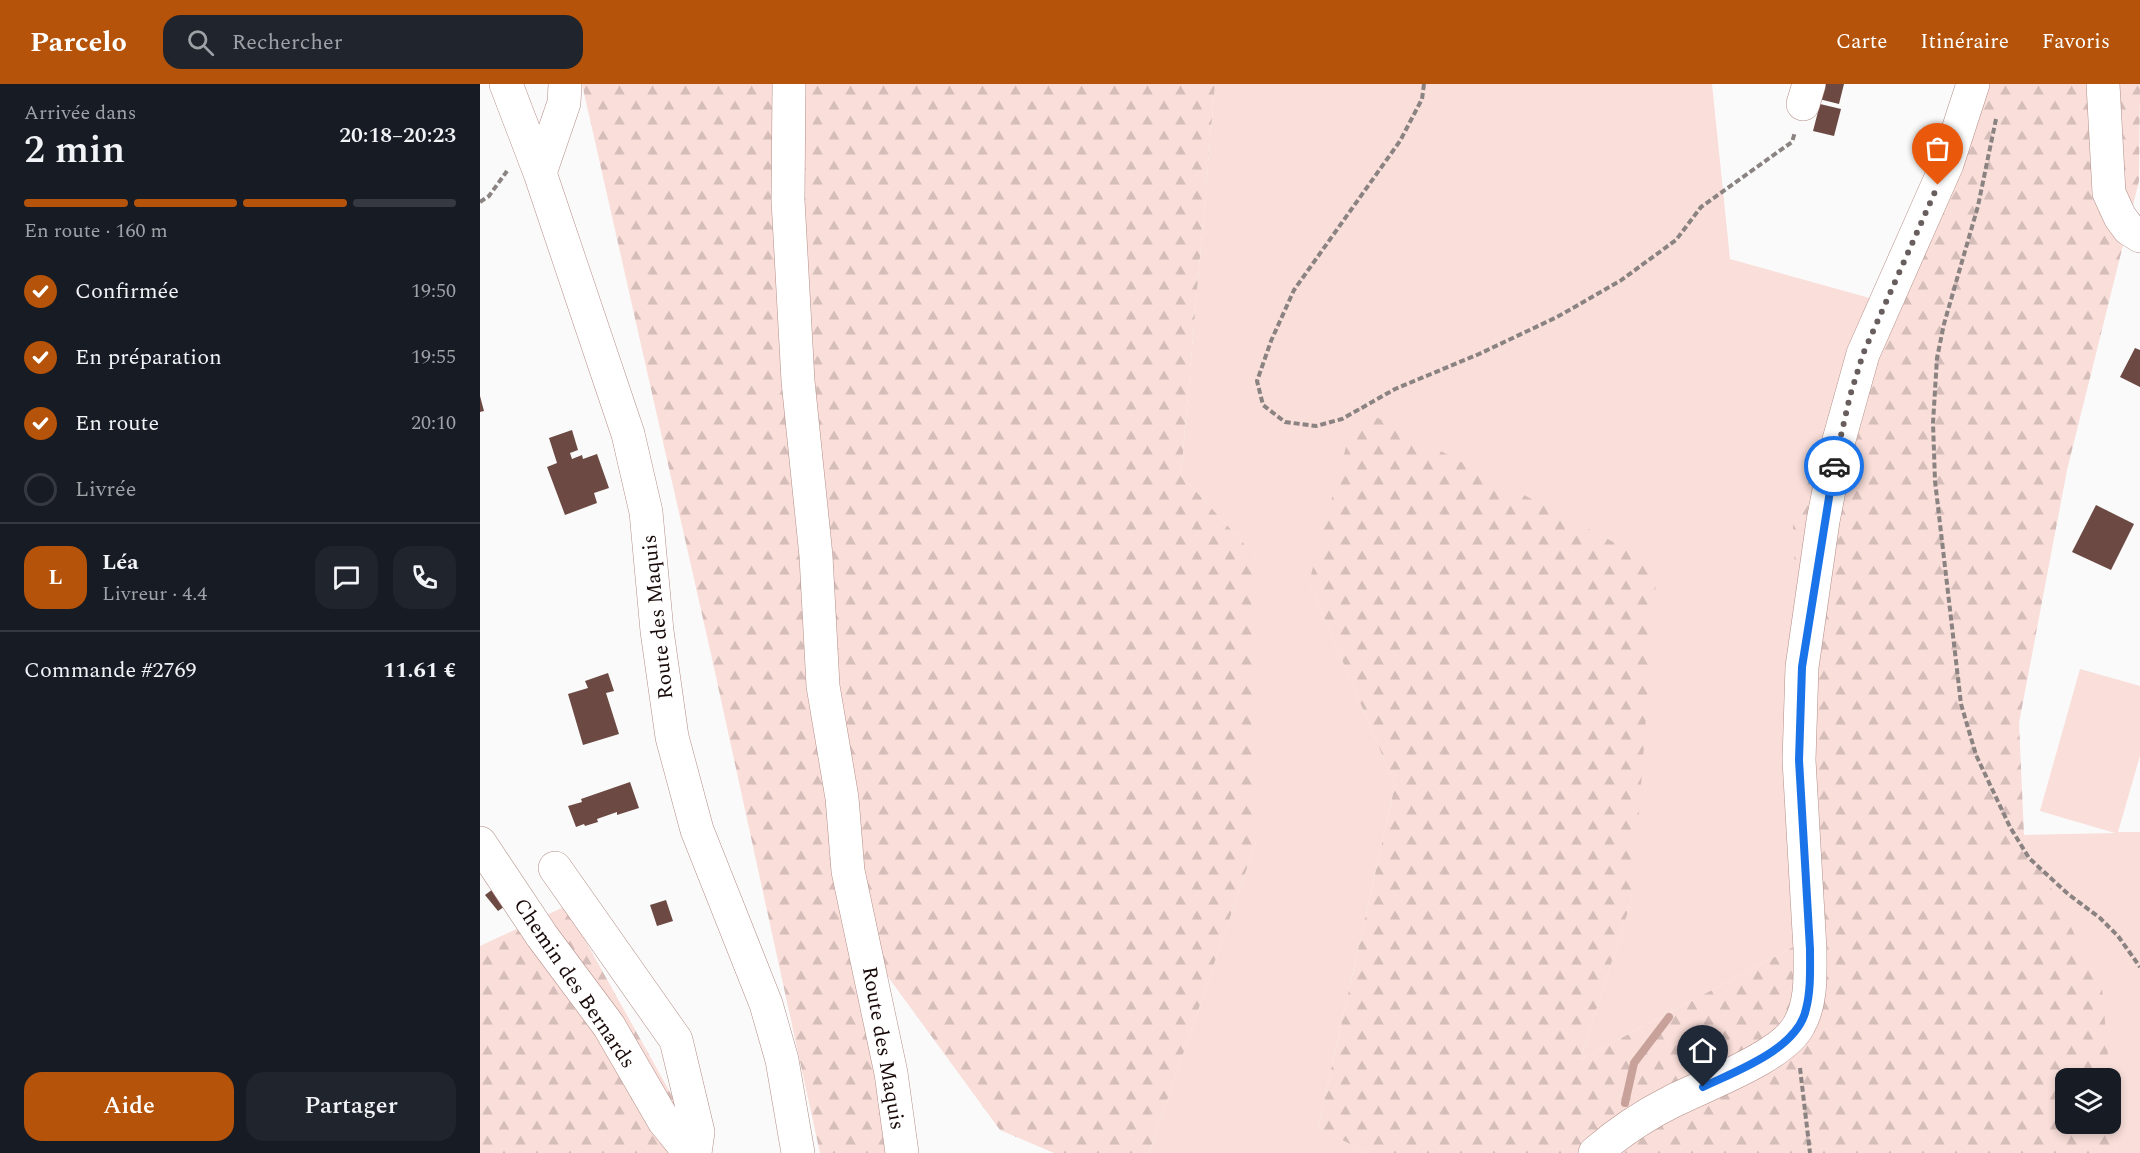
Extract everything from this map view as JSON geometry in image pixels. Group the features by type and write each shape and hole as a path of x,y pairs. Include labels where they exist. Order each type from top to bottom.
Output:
{"street":[{"name":"Route des Maquis","path":"506,84 540,173 628,434 646,512 657,631 672,736 697,830 766,1004 783,1060 798,1153"},
{"path":"540,173 564,103 566,84"},
{"name":"Route des Maquis","path":"789,84 788,200 798,381 816,556 824,686 842,798 848,871 891,1073 902,1153"},
{"path":"1595,1153 1643,1117 1736,1071 1788,1041 1798,1028 1806,1011 1810,979 1810,949 1799,760 1802,667 1823,522 1839,440 1863,354 1947,164 1973,84"},
{"path":"2103,84 2109,193 2120,217 2135,232 2127,236 2140,261"},
{"name":"Chemin des Bernards","path":"480,843 542,936 609,1026 664,1121 693,1153"},
{"path":"555,868 676,1040 698,1132 693,1153"}],"path":[{"path":"1424,84 1422,99 1400,141 1294,290 1271,341 1257,381 1263,405 1285,422 1316,426 1342,419 1395,389 1479,354 1557,317 1620,281 1676,240 1701,207 1792,142 1806,94"},
{"path":"1996,117 1978,206 1944,324 1937,358 1933,423 1935,481 1961,704 1976,754 2020,845 2042,873 2100,918 2118,936 2140,966"},
{"path":"1788,1041 1799,1056 1810,1153"}],"green space":[{"path":"582,84 1215,84 1181,475 1256,557 1256,842 1149,1153 1054,1153 1000,1130 864,944 885,1153 820,1153 711,654"},
{"path":"1215,84 1712,84 1730,259 1873,299 1810,938 1580,1060 1633,896 1309,582 1395,785 1318,1128 1368,1153 1149,1153 1256,842 1256,557 1181,475"},
{"path":"1965,84 2140,84 2139,181 2067,470 2019,723 2024,835 2102,988 2109,1068 2055,1068 2055,1134 2115,1134 2116,1153 1368,1153 1318,1128 1395,785 1309,582 1357,407 1657,565 1633,896 1580,1060 1810,938 1793,526 1873,299"},
{"path":"2080,669 2140,686 2140,756 2118,832 2140,832 2140,1153 2116,1153 2114,1134 2121,1134 2121,1068 2106,1068 2024,835 2115,833 2040,811"},
{"path":"566,906 704,1153 480,1153 480,946"}],"building":[{"path":"1823,84 1844,84 1839,104 1819,99"},
{"path":"1820,104 1841,109 1834,136 1813,131"},
{"path":"2135,348 2140,350 2140,387 2120,377"},
{"path":"480,396 484,411 480,412"},
{"path":"572,430 578,450 570,453 572,459 582,455 583,459 597,454 609,488 594,493 597,503 565,515 547,467 557,463 549,438"},
{"path":"2096,505 2134,524 2111,570 2072,552"},
{"path":"608,673 614,691 606,693 619,734 583,745 568,694 588,688 585,681"},
{"path":"630,782 639,808 617,815 617,812 597,819 598,822 576,827 568,806 582,802 581,799"},
{"path":"501,883 514,900 498,911 485,895"},
{"path":"666,900 673,921 657,926 650,905"}],"waterway":[{"path":"1625,1103 1634,1063 1669,1017"}],"way so far":[{"path":"1834,466 1850,396 1863,354 1938,185"}],"route":[{"path":"1703,1087 1788,1041 1798,1028 1806,1011 1810,979 1810,949 1799,760 1802,667 1823,522 1834,466"}]}
